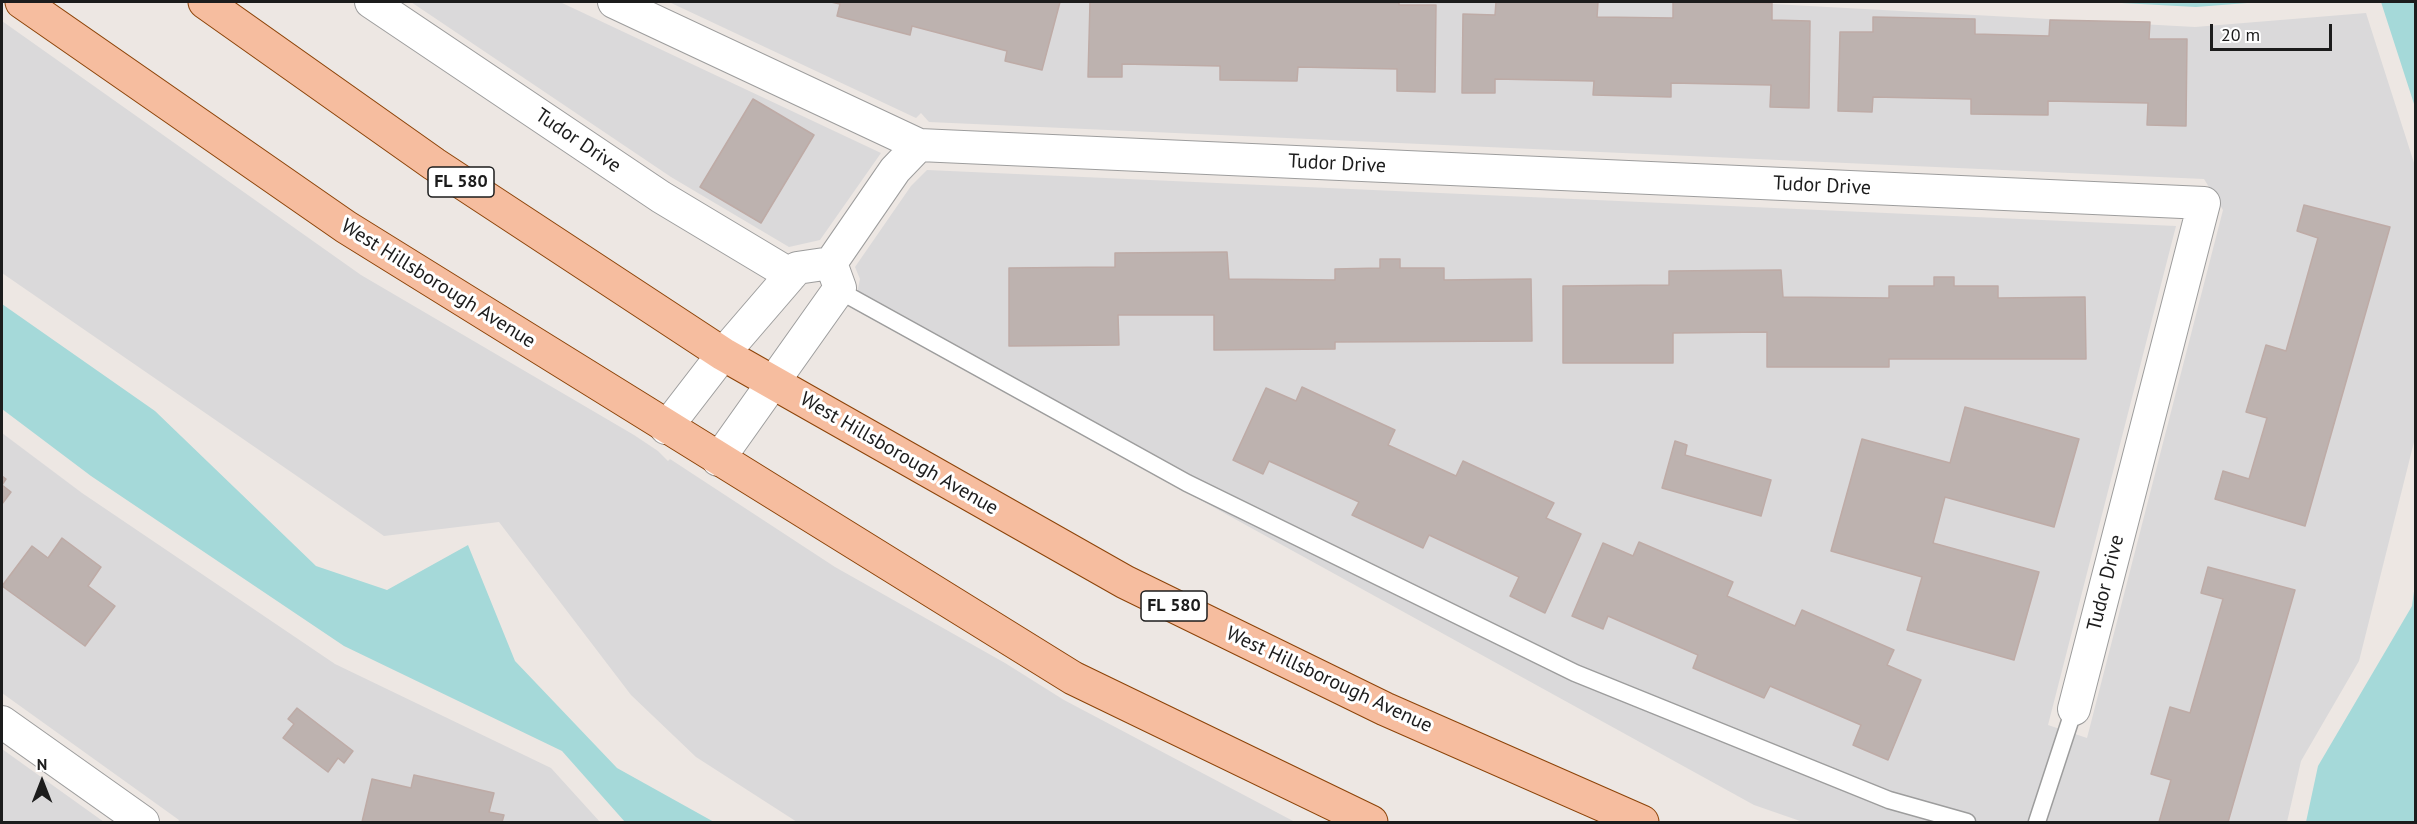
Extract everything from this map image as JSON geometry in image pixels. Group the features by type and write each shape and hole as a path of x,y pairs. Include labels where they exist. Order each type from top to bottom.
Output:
{"main road":[{"name":"West Hillsborough Avenue","path":"22,2 346,227 666,428 1073,678 1371,822"},
{"name":"West Hillsborough Avenue","path":"205,2 434,164 723,354 1125,582 1385,709 1642,822"}],"street":[{"name":"Tudor Drive","path":"370,2 661,197 790,275"},
{"name":"Tudor Drive","path":"614,2 919,146 2204,203 2074,709"},
{"path":"718,460 774,383 808,329 895,170 919,146"},
{"path":"666,428 723,354 796,268 835,276"},
{"path":"2,722 143,822"}],"lane":[{"path":"835,276 1187,483 1575,673 1889,800 1967,822"},
{"path":"2037,822 2074,709"}],"shaded area":[{"path":"411,2 560,2 881,153 820,240 789,247 671,177"},
{"path":"669,2 1736,2 2195,27 2366,13 2415,166 2415,438 2359,661 2301,761 2287,822 1803,822 1754,805 852,308 860,279 855,267 911,186 927,170 2176,226 2048,725 2087,738 2223,210 2204,179 929,122 921,113 916,118"},
{"path":"2,21 361,275 634,435 658,451 668,461 670,459 835,567 1005,663 1064,700 1295,822 797,822 696,757 631,695 499,522 384,536 2,273"},
{"path":"2,433 82,493 335,664 551,768 600,822 178,822 179,820 2,693"},
{"path":"2,749 104,822 2,822"}],"water":[{"path":"2103,2 2260,2 2196,7"},
{"path":"2381,2 2415,2 2415,107"},
{"path":"2,304 155,411 316,566 387,590 468,545 515,661 617,768 714,822 625,822 562,751 344,646 91,476 2,409"},
{"path":"2415,584 2415,822 2306,822 2318,766 2412,606"}],"building":[{"path":"831,2 1060,2 1042,70 1005,61 1007,51 912,26 910,35 837,16 840,4"},
{"path":"1090,2 1399,2 1399,5 1436,5 1435,92 1397,91 1397,69 1298,67 1297,81 1220,80 1220,66 1122,64 1122,77 1088,77"},
{"path":"1496,2 1598,2 1597,17 1673,18 1673,2 1772,3 1772,20 1810,21 1809,108 1770,107 1771,85 1671,83 1671,97 1593,95 1594,81 1495,79 1495,93 1462,93 1463,14 1495,15"},
{"path":"1873,17 1975,19 1975,34 2049,36 2050,20 2150,22 2149,39 2187,39 2186,126 2147,125 2148,103 2048,101 2048,115 1971,114 1971,99 1873,97 1872,112 1838,111 1840,32 1873,32"},
{"path":"753,99 814,135 761,223 700,187"},
{"path":"2304,205 2390,227 2305,526 2215,499 2223,471 2249,479 2267,418 2246,412 2266,345 2286,351 2318,238 2297,231"},
{"path":"1227,252 1229,279 1335,280 1335,269 1380,268 1380,259 1400,259 1400,268 1444,268 1444,280 1531,279 1532,341 1335,342 1335,349 1214,350 1214,315 1118,315 1119,345 1009,346 1009,268 1115,267 1115,253"},
{"path":"1781,270 1783,297 1889,298 1889,286 1934,286 1934,277 1954,277 1954,286 1998,286 1998,298 2085,297 2086,359 1889,359 1889,367 1767,367 1767,332 1673,333 1673,363 1563,363 1563,286 1669,285 1669,271"},
{"path":"1302,387 1395,430 1388,445 1456,476 1463,461 1554,503 1546,518 1581,534 1545,613 1510,596 1519,577 1429,535 1423,548 1352,515 1359,502 1269,461 1263,474 1233,460 1266,388 1296,401"},
{"path":"1965,407 2079,439 2054,527 1945,497 1933,543 2039,572 2014,660 1907,630 1922,577 1831,551 1862,439 1950,463"},
{"path":"1675,441 1687,445 1685,455 1771,480 1761,516 1662,488"},
{"path":"2,485 11,492 2,504"},
{"path":"62,538 101,567 88,586 115,606 85,646 2,586 32,546 48,558"},
{"path":"1639,542 1733,582 1727,596 1795,626 1802,610 1894,650 1887,665 1921,680 1888,760 1853,745 1861,725 1770,686 1764,698 1693,668 1698,655 1608,616 1603,629 1572,616 1603,543 1633,556"},
{"path":"2208,567 2295,590 2228,822 2159,822 2171,780 2151,774 2170,707 2190,713 2223,599 2201,593"},
{"path":"297,708 353,751 344,763 338,758 328,772 283,738 294,724 288,719"},
{"path":"414,775 494,793 489,812 504,815 502,822 362,822 372,779 411,788"}]}
